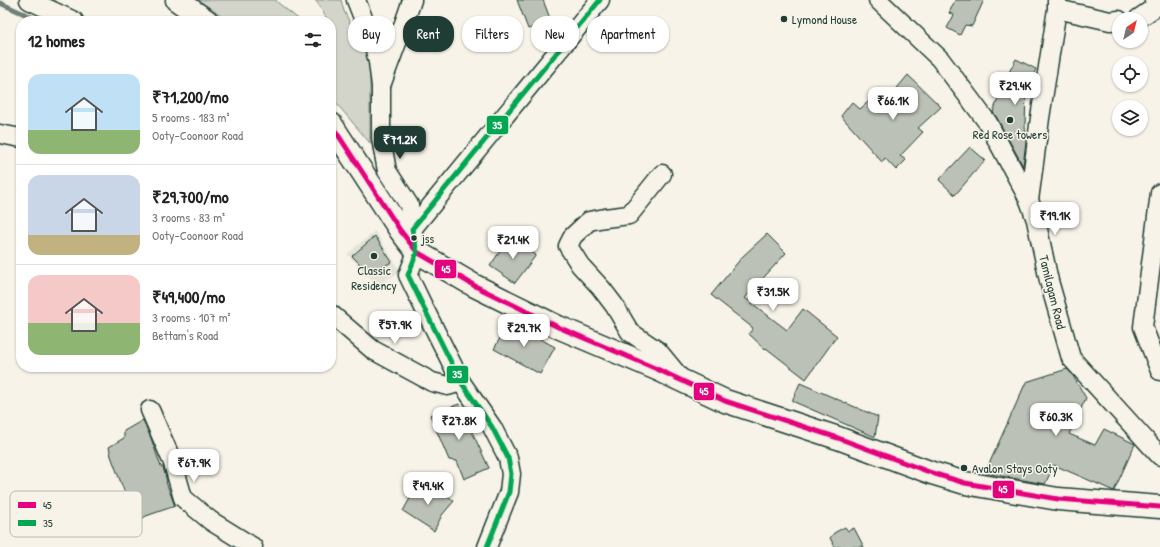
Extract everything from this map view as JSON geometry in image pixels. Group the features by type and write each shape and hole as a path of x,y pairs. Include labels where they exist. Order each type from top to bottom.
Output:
{"highway":[{"path":"177,0 200,16"},
{"path":"336,132 400,230 417,252 475,286 558,327 657,369 725,401 838,438 932,473 965,483 1058,499 1160,507"}],"street":[{"path":"29,0 63,16"},
{"path":"356,0 374,46 378,62 381,86 381,138 387,172 409,205 417,252 408,275 462,382 492,428 508,458 511,474 509,492 485,546"},
{"path":"381,86 412,0"},
{"path":"412,229 600,0"},
{"path":"878,0 940,59 974,104 988,123 1029,200"},
{"path":"1148,12 1157,6 1154,0"},
{"path":"1057,4 1112,21"},
{"name":"Tamilagam Road","path":"1057,4 1029,200 1036,220 1049,281 1071,358 1160,456"},
{"path":"0,134 16,137"},
{"path":"662,174 629,215 604,218 589,222 572,236 568,246 580,265 614,305 630,332 658,351 682,381"},
{"path":"1160,193 1143,326 1160,372"},
{"path":"336,318 373,350 432,382 448,386 462,382"},
{"path":"150,410 173,463 182,498 211,521 253,547"}],"shaded area":[{"path":"198,0 276,0 295,16 222,16"},
{"path":"315,0 341,0 348,19 348,52 365,52 370,62 370,143 336,103 336,16 325,16"},
{"path":"375,231 400,271 378,286 347,254"}],"building":[{"path":"517,0 543,0 549,16 531,16 531,28 528,29"},
{"path":"955,0 984,0 972,26 965,25 960,35 947,28 954,15 949,13"},
{"name":"Red Rose towers","path":"1016,59 1036,69 1026,92 1026,141 1023,166 993,112 1005,80"},
{"path":"908,75 941,107 918,128 923,132 900,156 906,160 896,170 885,158 882,162 841,116 852,102 860,109 874,97 882,106"},
{"path":"970,147 985,160 955,195 939,180"},
{"path":"767,234 786,253 745,298 787,330 803,309 837,336 806,379 766,348 765,349 749,334 753,328 711,295 743,256"},
{"path":"375,236 392,262 369,273 352,256"},
{"path":"509,238 536,255 515,283 490,266"},
{"path":"509,322 555,347 540,374 494,349"},
{"path":"1067,369 1072,374 1086,398 1069,434 1095,445 1104,429 1135,444 1114,491 1054,465 1045,484 985,473 1026,382"},
{"path":"800,383 878,417 875,437 792,401"},
{"path":"459,404 489,468 464,479 457,461 449,460 430,415"},
{"path":"143,420 161,467 163,467 166,482 175,506 142,519 142,491 124,491 109,447 124,438 124,431"},
{"path":"418,484 428,493 434,485 454,501 442,515 434,531 403,511"},
{"path":"845,527 848,531 854,528 864,547 835,547 830,538 834,533"}],"waterway":[{"path":"0,3 29,16"}],"transit line":[{"name":"35","path":"487,547 509,492 511,474 508,458 492,427 461,382 408,275 417,252 412,229 600,0"},
{"name":"45","path":"336,132 400,230 417,252 475,286 558,327 657,369 725,401 838,438 932,473 965,483 1058,499 1160,507"}],"place":[{"name":"Lymond House","path":"784,19"},
{"name":"Red Rose towers","path":"1010,120"},
{"name":"jss","path":"414,238"},
{"name":"Classic Residency","path":"374,256"},
{"name":"Avalon Stays Ooty","path":"964,468"}]}
